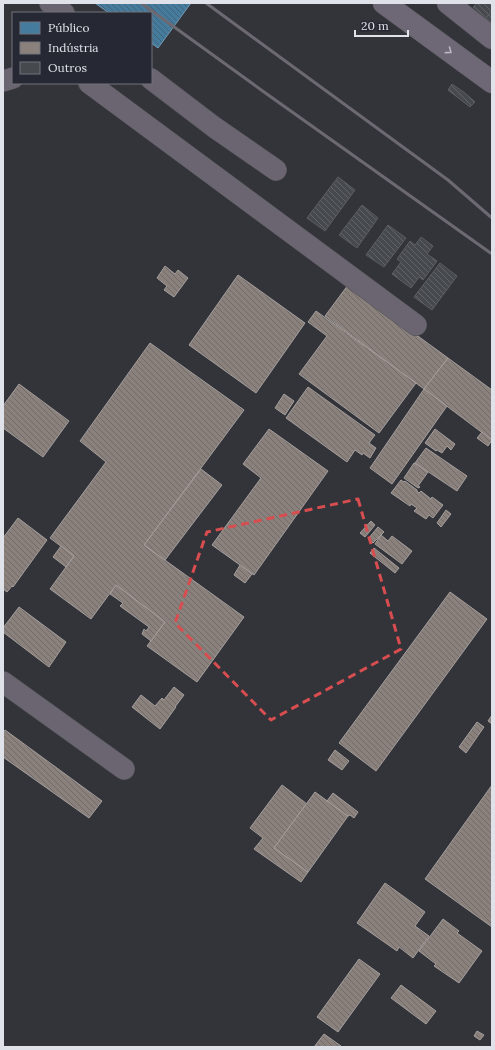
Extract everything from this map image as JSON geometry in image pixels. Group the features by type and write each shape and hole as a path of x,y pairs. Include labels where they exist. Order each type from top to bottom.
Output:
{"main road":[{"path":"384,3 492,82"},
{"path":"448,3 492,38"}],"lane":[{"path":"50,3 63,12"},
{"path":"152,80 214,127 276,170"},
{"path":"90,84 416,325"},
{"path":"3,682 124,769"}],"highlighted area":[{"path":"358,499 401,649 271,720 175,623 207,532"}],"building: Público":[{"path":"95,3 191,3 158,48 152,44 152,12 108,12"}],"building: Indústria":[{"path":"165,266 175,274 178,270 188,278 174,297 164,290 167,286 157,278"},
{"path":"238,275 305,323 256,393 189,345"},
{"path":"348,285 448,358 424,389 325,316"},
{"path":"316,311 416,383 379,433 299,374 327,336 308,322"},
{"path":"150,343 244,410 144,545 244,617 197,682 147,646 165,622 116,585 91,619 50,589 74,556 50,538 106,462 80,441"},
{"path":"448,358 492,390 492,440 424,389"},
{"path":"19,384 69,421 43,457 3,428 3,406"},
{"path":"308,387 375,435 369,443 376,448 370,458 355,450 347,462 286,418"},
{"path":"424,389 447,406 392,484 370,468"},
{"path":"284,394 294,401 285,415 275,408"},
{"path":"269,429 328,471 254,575 212,545 261,478 243,464"},
{"path":"435,429 455,444 451,450 447,446 442,453 437,450 436,451 425,443"},
{"path":"482,432 492,440 488,446 477,438"},
{"path":"426,448 467,476 457,491 415,463"},
{"path":"414,463 428,472 418,488 404,478"},
{"path":"201,469 222,485 165,560 144,545"},
{"path":"401,480 404,482 405,481 419,493 421,491 431,499 432,497 443,505 433,518 429,515 426,519 414,511 417,508 411,504 410,506 391,493"},
{"path":"446,510 451,514 441,527 437,523"},
{"path":"18,518 47,540 13,587 12,586 7,592 3,589 3,538"},
{"path":"371,521 375,525 365,537 360,533"},
{"path":"378,527 384,532 373,543 368,539"},
{"path":"381,535 388,541 392,536 412,551 402,564 375,544"},
{"path":"61,546 74,556 66,567 53,557"},
{"path":"374,548 399,568 395,573 370,553"},
{"path":"240,565 252,574 245,583 234,575"},
{"path":"116,585 165,622 151,641 142,634 144,629 146,631 149,627 120,606 123,603 110,594"},
{"path":"450,592 487,619 376,771 339,743"},
{"path":"19,607 66,642 49,667 3,632 3,628"},
{"path":"174,687 184,695 160,729 132,707 141,695 155,706 162,698 164,700"},
{"path":"492,715 492,724 488,721"},
{"path":"477,722 484,727 466,753 459,747"},
{"path":"5,730 102,801 89,818 3,757 3,733"},
{"path":"335,750 349,761 342,770 328,760"},
{"path":"282,785 307,804 274,848 308,872 301,882 254,849 263,838 250,828"},
{"path":"492,785 492,927 425,879"},
{"path":"315,792 348,816 308,872 274,848"},
{"path":"333,793 358,812 354,818 350,815 348,816 327,801"},
{"path":"385,883 425,912 415,926 429,936 413,958 399,947 397,951 357,923"},
{"path":"443,919 459,931 457,933 482,951 459,983 434,966 436,964 419,951"},
{"path":"359,959 380,974 338,1032 317,1017"},
{"path":"401,985 436,1011 426,1024 391,998"},
{"path":"477,1031 484,1035 480,1040 474,1036"},
{"path":"324,1034 341,1046 314,1047"}],"building: Outros":[{"path":"477,3 492,3 492,11 486,18 473,7"},
{"path":"492,11 492,23 486,18"},
{"path":"452,84 475,102 470,107 448,90"},
{"path":"338,177 355,190 325,231 307,218"},
{"path":"362,205 378,218 357,248 339,235"},
{"path":"388,225 406,238 384,267 366,255"},
{"path":"421,237 433,246 427,254 437,261 423,280 419,277 411,288 392,274 401,262 397,259 410,241 415,245"},
{"path":"440,263 457,276 432,310 414,297"}],"railway":[{"path":"141,3 492,254"},
{"path":"206,3 448,180 492,218"}]}
